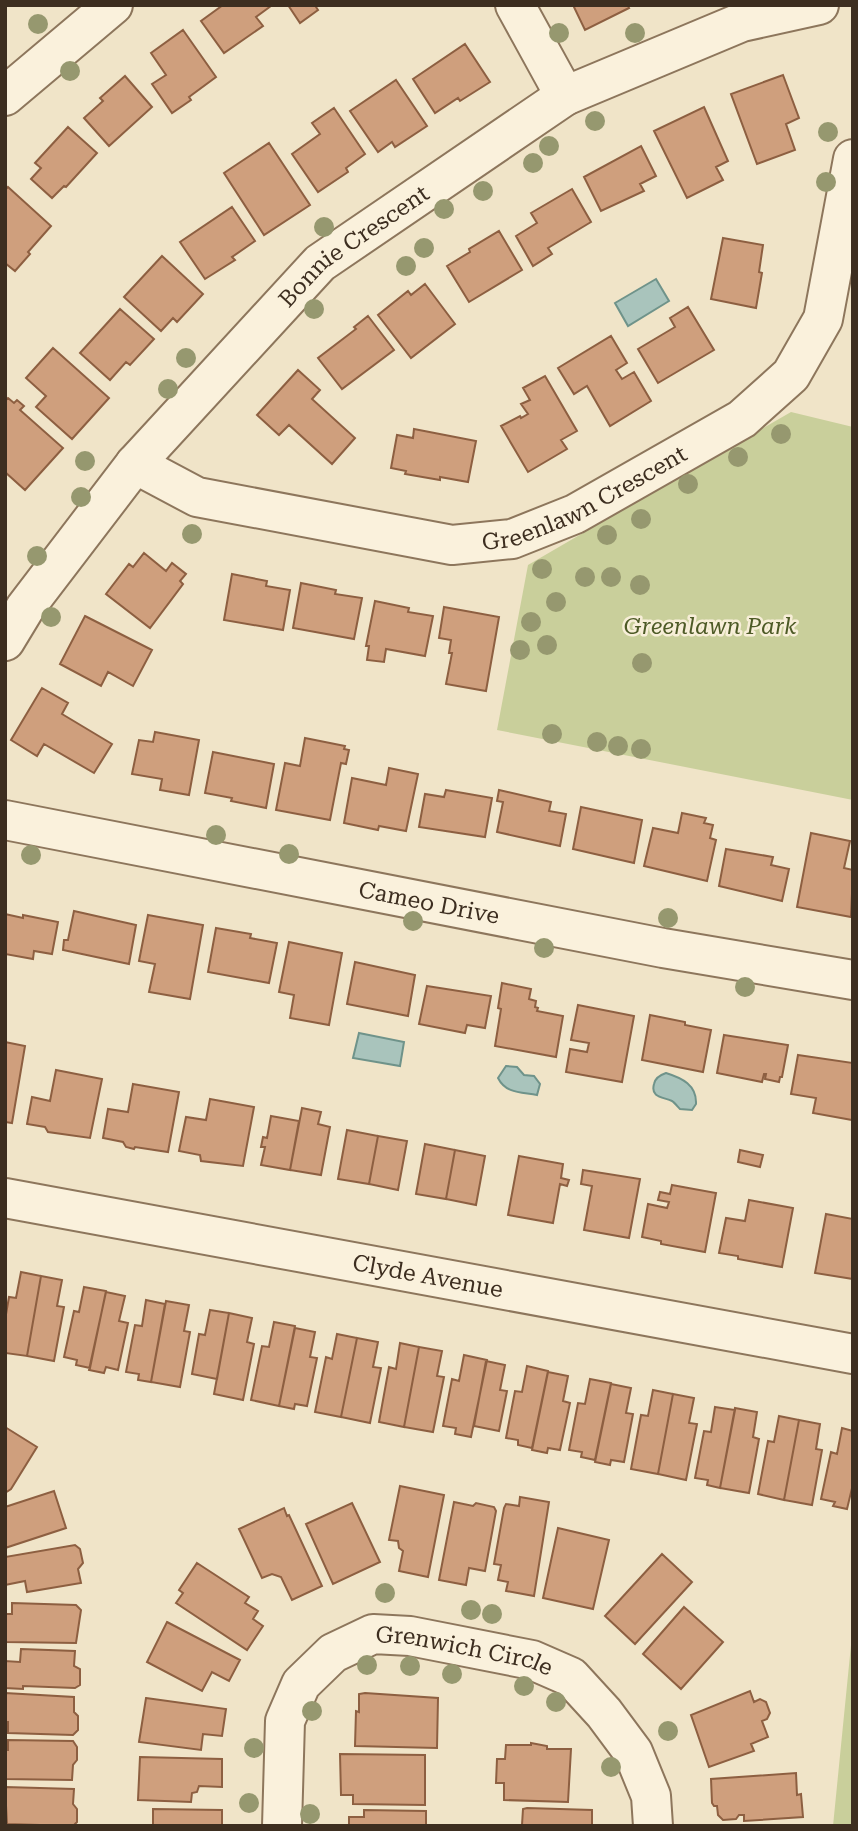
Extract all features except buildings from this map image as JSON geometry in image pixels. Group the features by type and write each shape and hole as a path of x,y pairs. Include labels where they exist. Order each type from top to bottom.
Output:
{"street":[{"path":"5,96 113,5"},
{"path":"515,5 565,96"},
{"name":"Bonnie Crescent","path":"5,640 25,608 135,464 320,263 565,96 743,22 819,5"},
{"name":"Greenlawn Crescent","path":"135,464 197,497 452,545 512,539 575,514 742,419 791,375 823,318 853,159"},
{"name":"Cameo Drive","path":"5,820 663,948 853,980"},
{"name":"Clyde Avenue","path":"5,1198 853,1354"},
{"name":"Grenwich Circle","path":"282,1826 285,1721 301,1684 333,1653 373,1634 410,1636 532,1660 571,1677 604,1713 633,1752 651,1796 653,1826"}],"green space":[{"name":"Greenlawn Park","path":"791,412 853,427 853,800 497,730 528,565"},
{"path":"853,1625 853,1826 833,1826"}],"water":[{"path":"656,279 669,301 628,326 615,303"},
{"path":"359,1033 404,1042 400,1066 353,1058"},
{"path":"506,1066 517,1067 524,1075 534,1076 540,1084 537,1095 505,1087 498,1078"},
{"path":"666,1073 683,1080 691,1087 696,1097 692,1110 680,1109 672,1101 654,1092 655,1080"}]}
